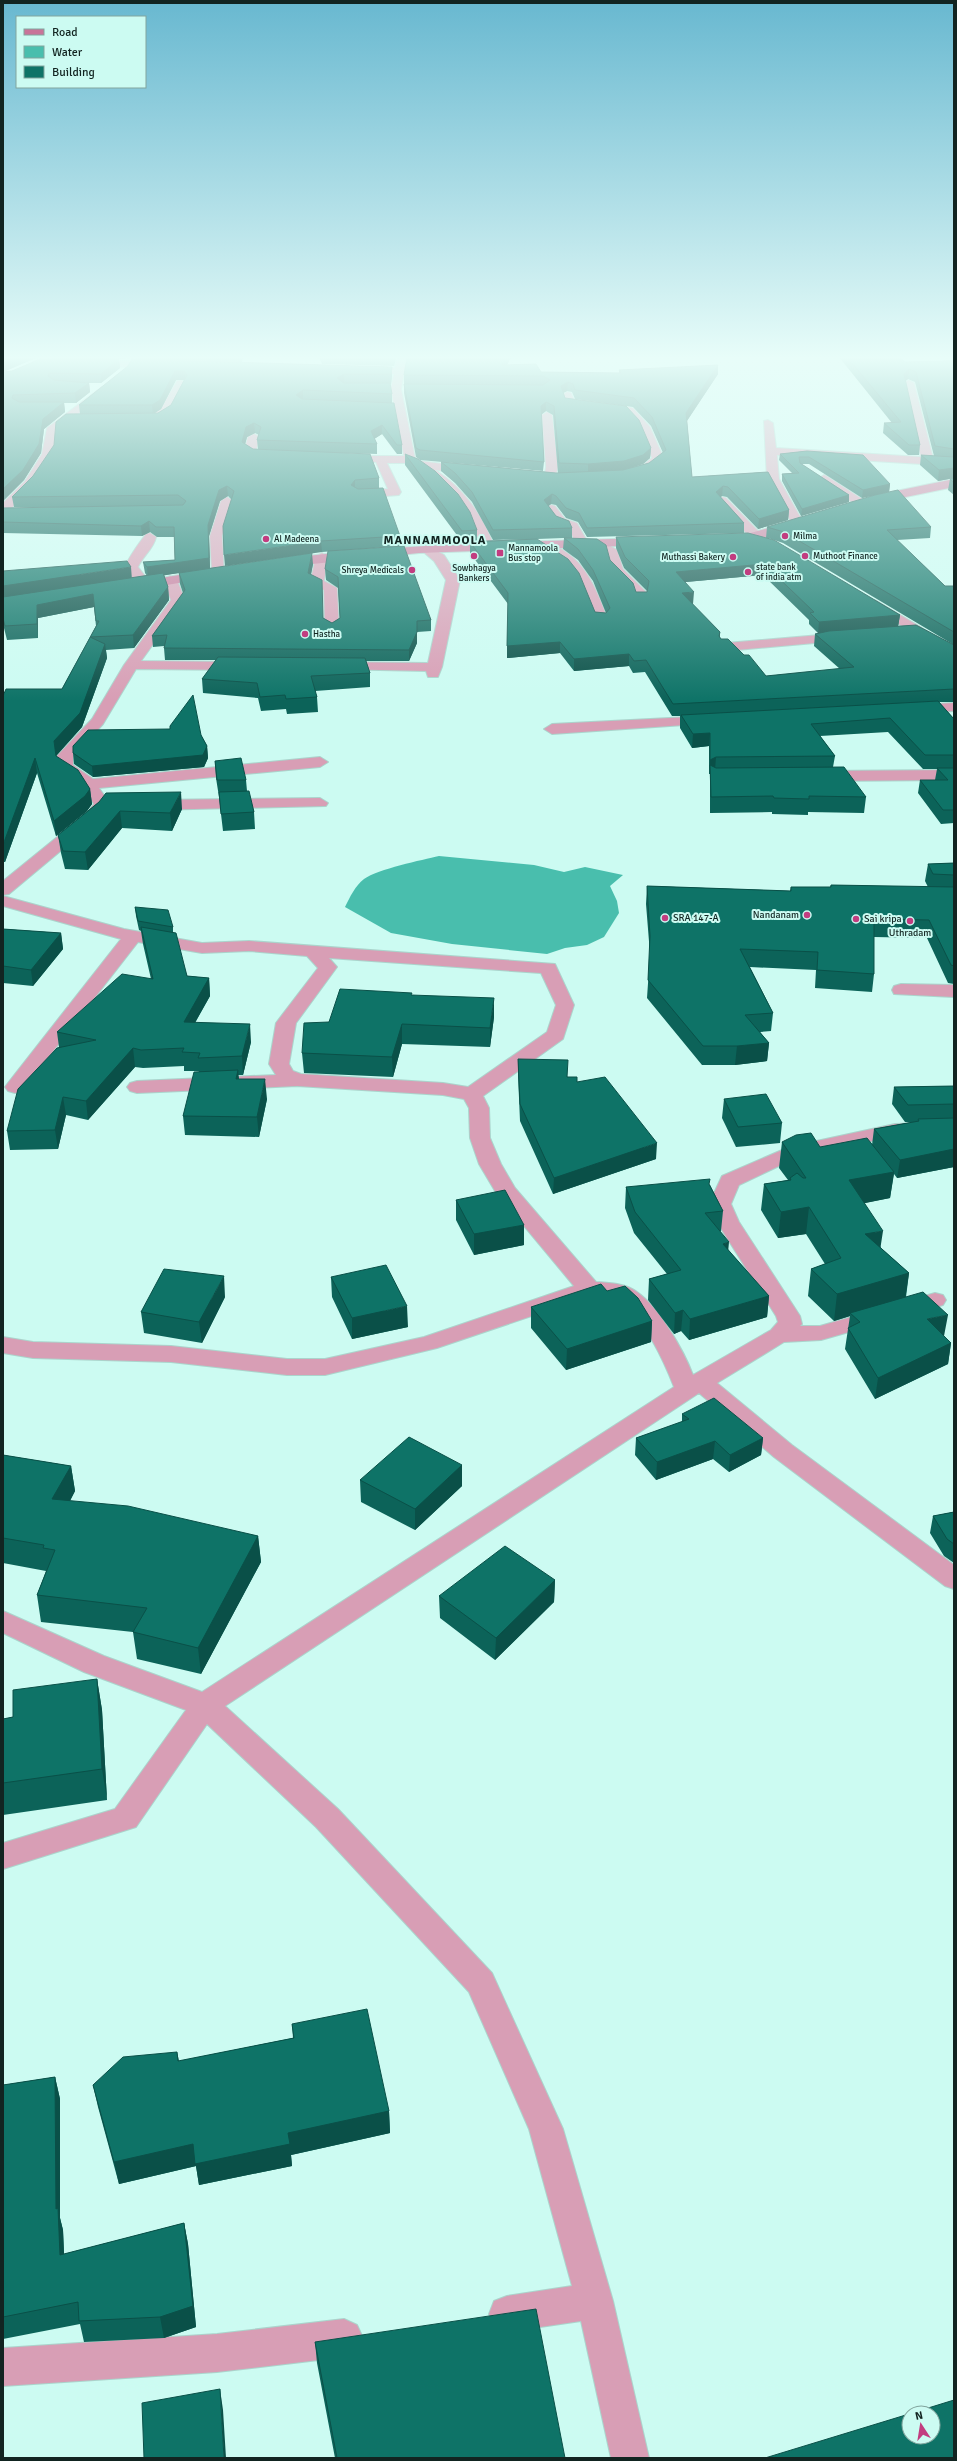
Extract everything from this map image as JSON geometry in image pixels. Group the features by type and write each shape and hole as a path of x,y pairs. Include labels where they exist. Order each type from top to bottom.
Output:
{"main road":[{"path":"848,508 862,503 954,483"},
{"path":"715,541 752,537 803,522"},
{"path":"270,565 322,557 426,549 659,542"},
{"path":"122,588 233,571"}],"street":[{"path":"3,511 26,486 36,472"},
{"path":"359,494 395,492 386,472"},
{"path":"429,472 445,482 474,519 484,535 488,546"},
{"path":"546,476 551,475 551,472"},
{"path":"626,473 632,472"},
{"path":"772,472 773,479 803,522"},
{"path":"811,472 862,503"},
{"path":"531,475 565,478"},
{"path":"11,485 26,486"},
{"path":"218,573 214,543 217,524 227,501"},
{"path":"722,501 752,537 770,545"},
{"path":"551,509 561,522 570,522 578,528 585,544 601,546 613,553 617,570 640,593 641,599"},
{"path":"3,511 19,513"},
{"path":"145,585 131,567 137,554 149,543 150,537"},
{"path":"540,545 576,565 584,574 601,620"},
{"path":"326,666 434,671 454,580 439,558 426,549"},
{"path":"322,557 317,583 330,588 333,621 332,629"},
{"path":"3,890 94,815 110,804 90,784 74,771 65,767 65,756 98,721 131,665 178,600 170,580"},
{"path":"866,598 954,653"},
{"path":"895,632 918,631"},
{"path":"726,647 857,636"},
{"path":"131,665 256,666"},
{"path":"898,709 954,707"},
{"path":"552,729 725,719"},
{"path":"90,784 320,762"},
{"path":"803,776 954,775"},
{"path":"139,804 320,803"},
{"path":"3,901 133,936 202,948 250,946 548,968 565,1005 556,1035 472,1094 443,1089 297,1080 137,1087"},
{"path":"16,1087 133,936"},
{"path":"297,1080 286,1075 279,1064 286,1023 328,967 312,951"},
{"path":"901,990 954,991"},
{"path":"472,1094 479,1108 480,1138 490,1164 506,1191 589,1289"},
{"path":"3,1856 125,1818 205,1705 694,1386 779,1335 790,1324 788,1316 728,1222 720,1204 730,1180 789,1153 895,1130 954,1128"},
{"path":"3,1346 33,1350 170,1354 287,1366 325,1367 429,1343 589,1289 613,1290 629,1297 655,1326 676,1361 694,1386 954,1579"},
{"path":"779,1335 821,1333 935,1300"},
{"path":"3,1621 94,1664 205,1705 327,1818 481,1983 546,2129 595,2301 630,2458"},
{"path":"478,2319 595,2301"},
{"path":"3,2367 167,2358 292,2346 377,2334"}],"water":[{"path":"439,856 534,865 564,872 585,867 623,875 610,886 617,901 619,913 604,937 587,945 565,948 547,954 452,944 391,933 345,907 358,885 371,875 400,865"}],"building":[{"path":"3,472 21,472 3,489"},
{"path":"36,472 377,472 379,478 355,480 351,485 358,489 383,488 400,536 321,541 224,555 223,526 234,491 227,486 219,490 208,525 209,558 147,567 143,562 175,560 174,527 156,527 149,521 141,526 3,522 3,508 183,505 186,501 178,495 12,497"},
{"path":"418,472 436,472 458,494 470,512 477,530 462,531"},
{"path":"454,472 692,472 692,477 768,472 789,510 759,519 728,487 723,486 716,492 744,523 587,528 579,513 566,508 556,496 552,494 544,500 556,516 569,521 572,528 493,530 472,492"},
{"path":"798,472 814,472 849,495 802,509 782,474 799,473"},
{"path":"833,472 879,472 890,484 863,490"},
{"path":"898,490 931,527 887,530 945,586 954,586 954,632 784,532 767,527 875,495"},
{"path":"748,533 774,540 900,615 819,622 810,613 814,612 764,564 676,572 694,592 682,593 720,632 719,636 721,639 728,639 744,655 749,655 766,676 854,667 815,634 829,631 916,625 954,645 954,689 673,704 646,660 634,661 629,654 574,659 560,642 507,646 508,593 470,542 537,539 568,559 579,573 595,612 606,613 610,608 593,570 578,549 564,538 597,539 606,545 610,560 633,583 636,592 647,592 649,581 625,557 616,537"},
{"path":"404,546 431,620 417,621 417,632 409,650 164,648 167,635 152,636 185,590 179,573 312,553 308,573 322,580 323,618 332,623 340,618 338,577 325,569 328,551"},
{"path":"127,561 131,567 3,586 3,571"},
{"path":"163,573 168,587 133,635 90,637 99,621 96,621 93,594 37,605 37,624 5,626 3,618 3,597"},
{"path":"90,637 105,644 80,713 54,741 56,756 78,770 90,789 85,796 54,821 35,758 3,845 3,696 6,689 62,689"},
{"path":"218,657 365,658 370,673 311,676 317,697 286,699 285,695 260,697 257,683 202,679"},
{"path":"193,695 201,735 207,746 203,755 92,766 73,753 73,746 88,730 170,729 170,726"},
{"path":"938,701 954,719 954,755 925,755 890,718 811,724 835,756 716,757 710,760 710,733 693,734 681,715"},
{"path":"241,758 246,780 217,780 215,761"},
{"path":"710,765 716,768 844,767 866,797 809,796 809,799 774,798 773,796 711,797"},
{"path":"937,768 954,768 954,810 943,810 920,780 948,780"},
{"path":"249,791 254,812 221,814 219,792"},
{"path":"181,792 170,813 120,811 85,852 63,851 58,835 99,802 106,793"},
{"path":"954,863 954,875 933,874 928,864"},
{"path":"831,885 954,887 954,966 951,965 929,920 874,919 874,974 817,970 818,952 740,949 773,1013 745,1015 769,1043 737,1046 703,1046 648,980 650,936 647,886 791,891 791,887 831,887"},
{"path":"135,907 168,910 173,927 138,921"},
{"path":"141,927 176,933 187,976 209,978 184,1022 250,1024 242,1056 198,1058 200,1053 182,1052 184,1048 141,1050 133,1048 86,1101 63,1097 55,1130 7,1131 18,1089 57,1048 96,1040 57,1032 122,974 153,979"},
{"path":"3,929 61,933 31,970 3,966"},
{"path":"340,989 412,993 411,995 494,998 490,1028 402,1024 392,1057 302,1053 304,1023 329,1022"},
{"path":"518,1059 568,1060 567,1077 577,1077 577,1082 605,1077 657,1143 554,1178 520,1104"},
{"path":"238,1070 236,1079 265,1079 257,1117 183,1116 194,1072"},
{"path":"954,1086 954,1104 908,1105 894,1087"},
{"path":"766,1094 782,1123 738,1127 724,1099"},
{"path":"954,1118 954,1149 900,1160 874,1129 919,1121 918,1119"},
{"path":"811,1133 820,1147 867,1138 894,1172 849,1180 883,1231 865,1234 909,1273 837,1294 811,1269 841,1258 809,1207 781,1212 764,1184 791,1180 790,1178 797,1173 803,1178 806,1178 782,1142 796,1135"},
{"path":"710,1179 709,1184 723,1211 705,1213 729,1242 723,1244 769,1296 690,1319 683,1310 675,1313 649,1279 681,1270 635,1212 626,1187"},
{"path":"505,1190 524,1225 474,1234 456,1200"},
{"path":"386,1265 407,1306 352,1318 331,1277"},
{"path":"164,1269 224,1276 199,1322 141,1312"},
{"path":"601,1284 607,1291 625,1286 638,1298 652,1321 567,1349 531,1307"},
{"path":"923,1292 948,1315 927,1319 951,1343 878,1378 848,1328 860,1322 850,1313"},
{"path":"714,1398 763,1438 730,1455 715,1441 657,1462 636,1438 689,1419 682,1414"},
{"path":"409,1437 462,1465 415,1509 360,1480"},
{"path":"3,1455 71,1466 52,1499 128,1506 258,1536 198,1648 133,1632 147,1608 37,1595 55,1550 43,1548 44,1545 3,1538"},
{"path":"954,1512 954,1544 947,1539 933,1516"},
{"path":"505,1546 555,1580 496,1638 439,1596"},
{"path":"97,1679 102,1769 3,1783 3,1719 13,1717 13,1690"},
{"path":"367,2009 389,2111 288,2133 290,2144 195,2164 193,2144 114,2162 93,2085 123,2057 177,2052 178,2061 294,2038 292,2024"},
{"path":"55,2077 56,2209 58,2208 60,2255 184,2223 193,2306 160,2317 79,2321 78,2302 3,2317 3,2085"},
{"path":"536,2309 565,2458 337,2458 315,2342"},
{"path":"220,2389 224,2458 144,2458 142,2403"},
{"path":"954,2400 954,2458 765,2458 901,2416 901,2445 941,2445 941,2405 938,2405"}],"place":[{"name":"Milma","path":"785,536"},
{"name":"Al Madeena","path":"266,539"},
{"name":"Mannamoola Bus stop","path":"500,553"},
{"name":"Sowbhagya Bankers","path":"474,556"},
{"name":"Muthoot Finance","path":"805,556"},
{"name":"Muthassi Bakery","path":"733,557"},
{"name":"Shreya Medicals","path":"412,570"},
{"name":"state bank of india atm","path":"748,572"},
{"name":"Hastha","path":"305,634"},
{"name":"Nandanam","path":"807,915"},
{"name":"SRA 147-A","path":"665,918"},
{"name":"Sai kripa","path":"856,919"},
{"name":"Uthradam","path":"910,921"}],"district":[{"name":"MANNAMMOOLA","path":"435,540"}]}
